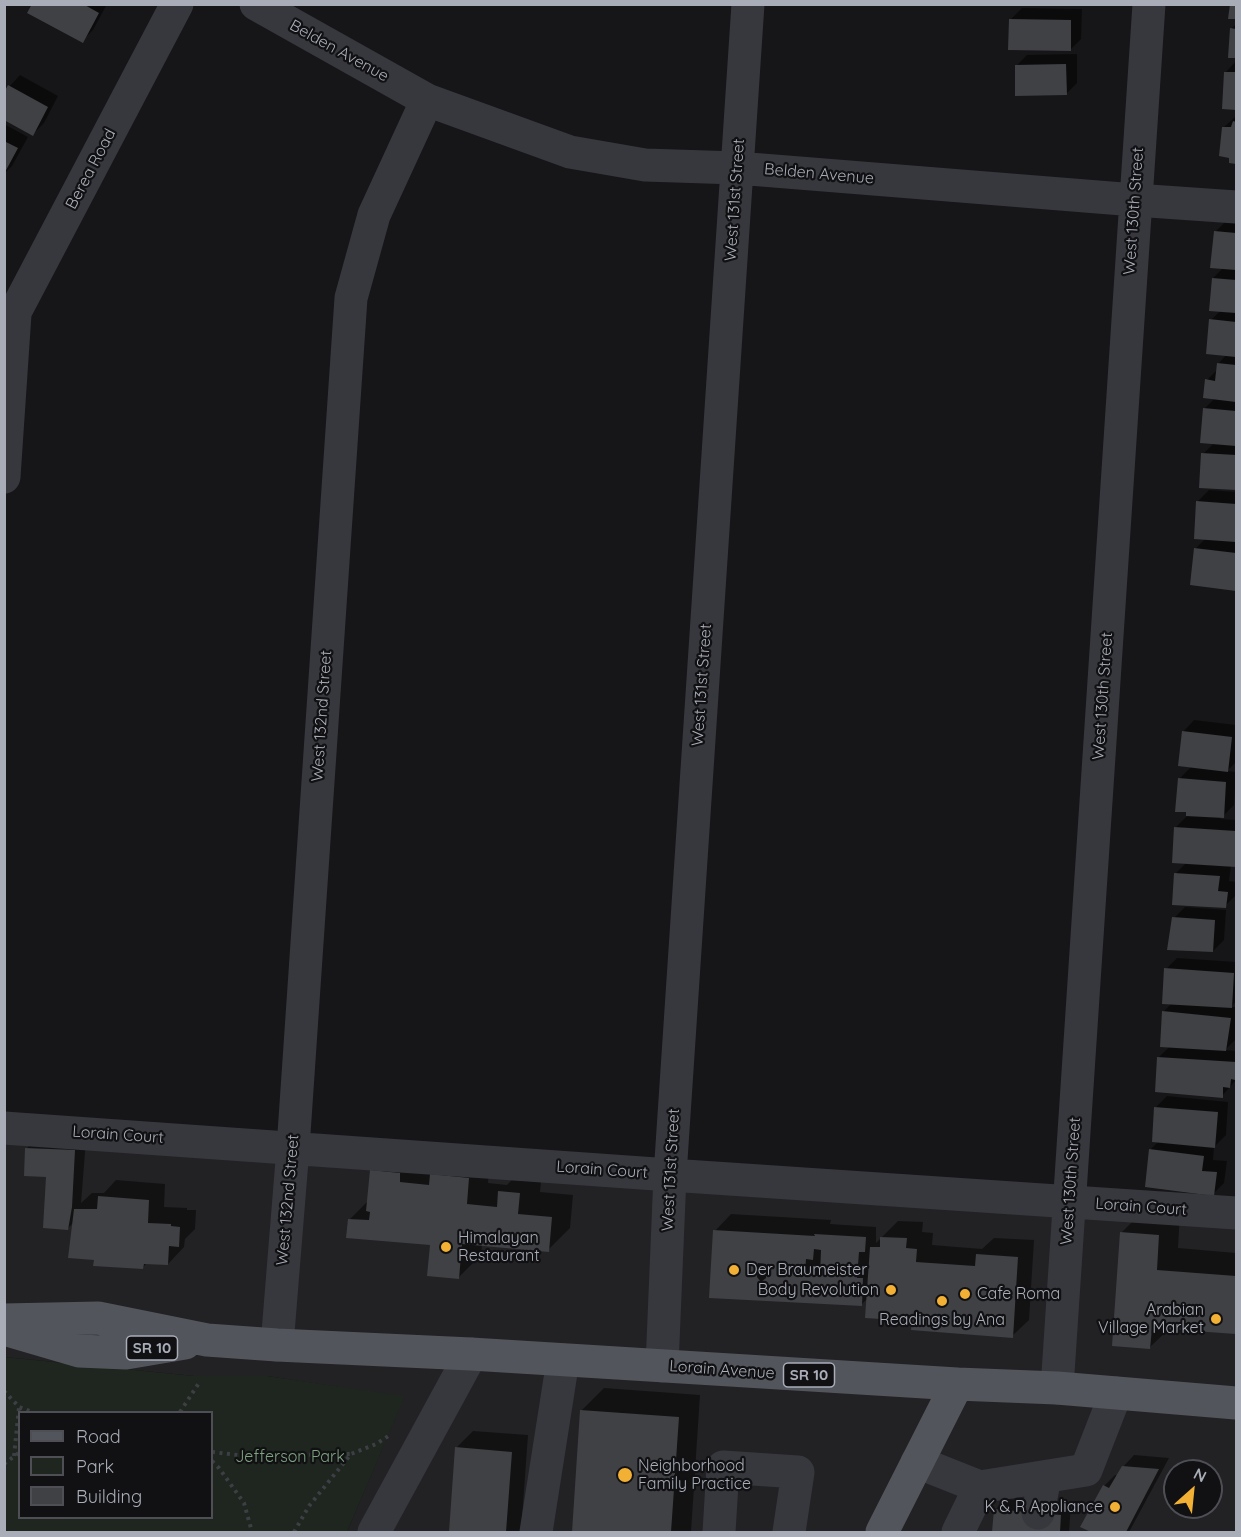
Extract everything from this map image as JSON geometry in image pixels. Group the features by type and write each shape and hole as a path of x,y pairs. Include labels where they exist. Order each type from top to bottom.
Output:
{"main road":[{"name":"Lorain Avenue","path":"4,1320 98,1318 207,1340 1058,1388 1236,1403"},
{"name":"Lorain Avenue","path":"4,1329 75,1351 97,1353 126,1353 207,1340"},
{"path":"882,1533 957,1384"}],"street":[{"name":"Berea Road","path":"10,324 177,4"},
{"name":"Belden Avenue","path":"256,4 427,100 570,152 645,165 737,168 1236,207"},
{"name":"West 131st Street","path":"662,1366 670,1175 748,4"},
{"name":"West 130th Street","path":"1058,1388 1149,4"},
{"name":"West 132nd Street","path":"277,1345 293,1148 351,298 374,215 427,100"},
{"path":"4,477 10,324"},
{"name":"Lorain Court","path":"4,1128 1236,1213"},
{"path":"375,1533 471,1354"},
{"path":"536,1533 563,1360"},
{"path":"917,1462 980,1487 1086,1470 1116,1393"},
{"path":"719,1533 723,1467 798,1472 789,1533"},
{"path":"1038,1513 1045,1476"},
{"path":"958,1533 980,1487"}],"path":[{"path":"181,1411 199,1383"},
{"path":"4,1391 19,1407 28,1411"},
{"path":"19,1407 19,1411"},
{"path":"14,1456 18,1417"},
{"path":"213,1452 246,1456 351,1454 376,1444 390,1435"},
{"path":"4,1464 18,1453"},
{"path":"294,1533 309,1506 351,1454"},
{"path":"213,1462 244,1503 252,1533"}],"shaded area":[{"path":"4,1120 1236,1203 1236,1532 347,1532 404,1397 267,1376 194,1376 5,1357"}],"green space":[{"name":"Jefferson Park","path":"4,1357 194,1376 267,1376 405,1396 347,1532 5,1532"}],"building":[{"path":"32,4 83,4 99,13 83,43 27,13"},
{"path":"1230,4 1236,4 1236,19 1228,19"},
{"path":"1009,19 1071,20 1071,51 1008,50"},
{"path":"1230,28 1236,29 1236,58 1228,58"},
{"path":"1066,64 1067,95 1015,96 1015,65"},
{"path":"1224,72 1236,72 1236,110 1222,109"},
{"path":"8,85 48,107 33,136 4,120 4,92"},
{"path":"1233,121 1236,122 1236,164 1229,163 1229,158 1219,156 1222,127 1231,127"},
{"path":"4,141 18,148 4,174"},
{"path":"1214,231 1236,233 1236,270 1210,268"},
{"path":"1212,278 1236,280 1236,313 1209,311"},
{"path":"1209,319 1236,322 1236,357 1206,354"},
{"path":"1217,363 1236,365 1236,402 1203,398 1205,379 1215,381"},
{"path":"1203,408 1236,411 1236,446 1200,443"},
{"path":"1201,453 1236,455 1236,490 1199,488"},
{"path":"1196,501 1236,504 1236,542 1194,539"},
{"path":"1194,548 1236,553 1236,591 1190,585"},
{"path":"1182,731 1232,737 1228,772 1178,766"},
{"path":"1178,778 1226,782 1224,818 1186,816 1186,812 1175,812"},
{"path":"1174,827 1236,831 1236,867 1172,863"},
{"path":"1174,873 1220,876 1218,891 1228,892 1226,908 1172,905"},
{"path":"1172,917 1215,920 1213,952 1167,950"},
{"path":"1164,968 1234,973 1232,1008 1162,1004"},
{"path":"1162,1011 1231,1018 1226,1051 1160,1047"},
{"path":"1157,1057 1236,1062 1235,1080 1231,1079 1230,1088 1223,1087 1223,1098 1155,1092"},
{"path":"1154,1107 1218,1112 1215,1148 1152,1142"},
{"path":"25,1148 75,1150 72,1207 68,1230 43,1228 46,1177 24,1176"},
{"path":"1149,1149 1204,1156 1202,1171 1217,1172 1214,1196 1145,1187"},
{"path":"370,1170 400,1173 400,1182 429,1185 430,1174 469,1178 467,1204 497,1207 498,1191 520,1193 518,1214 552,1217 549,1252 462,1244 459,1279 427,1276 430,1245 346,1238 348,1219 369,1220 370,1212 366,1211"},
{"path":"98,1196 149,1200 148,1223 171,1224 171,1226 180,1227 179,1247 169,1246 168,1265 144,1264 143,1269 93,1266 94,1260 68,1258 74,1209 97,1209"},
{"name":"Der Braumeister","path":"713,1230 866,1237 865,1252 859,1252 857,1278 863,1278 862,1306 709,1298","holes":["814,1249 821,1250 820,1276 805,1275 806,1259 813,1260","758,1263 766,1264 766,1278 761,1282 757,1277"]},
{"path":"1120,1232 1159,1235 1157,1270 1236,1276 1236,1334 1152,1328 1150,1349 1112,1346"},
{"name":"Cafe Roma","path":"880,1237 907,1238 906,1248 917,1249 916,1262 975,1266 976,1254 1018,1257 1013,1338 911,1330 912,1321 865,1318 870,1247 880,1247"},
{"name":"Neighborhood Family Practice","path":"580,1410 679,1417 671,1532 572,1532"},
{"path":"455,1447 512,1452 506,1532 449,1532"},
{"name":"K & R Appliance","path":"1122,1466 1159,1469 1126,1532 1091,1532 1080,1527 1103,1485 1109,1488"},
{"path":"994,1509 1061,1515 1060,1532 992,1532"}],"place":[{"name":"Himalayan Restaurant","path":"446,1247"},
{"name":"Der Braumeister","path":"734,1270"},
{"name":"Body Revolution","path":"891,1290"},
{"name":"Cafe Roma","path":"965,1294"},
{"name":"Readings by Ana","path":"942,1301"},
{"name":"Arabian Village Market","path":"1216,1319"},
{"name":"Neighborhood Family Practice","path":"625,1475"},
{"name":"K & R Appliance","path":"1115,1507"}]}
